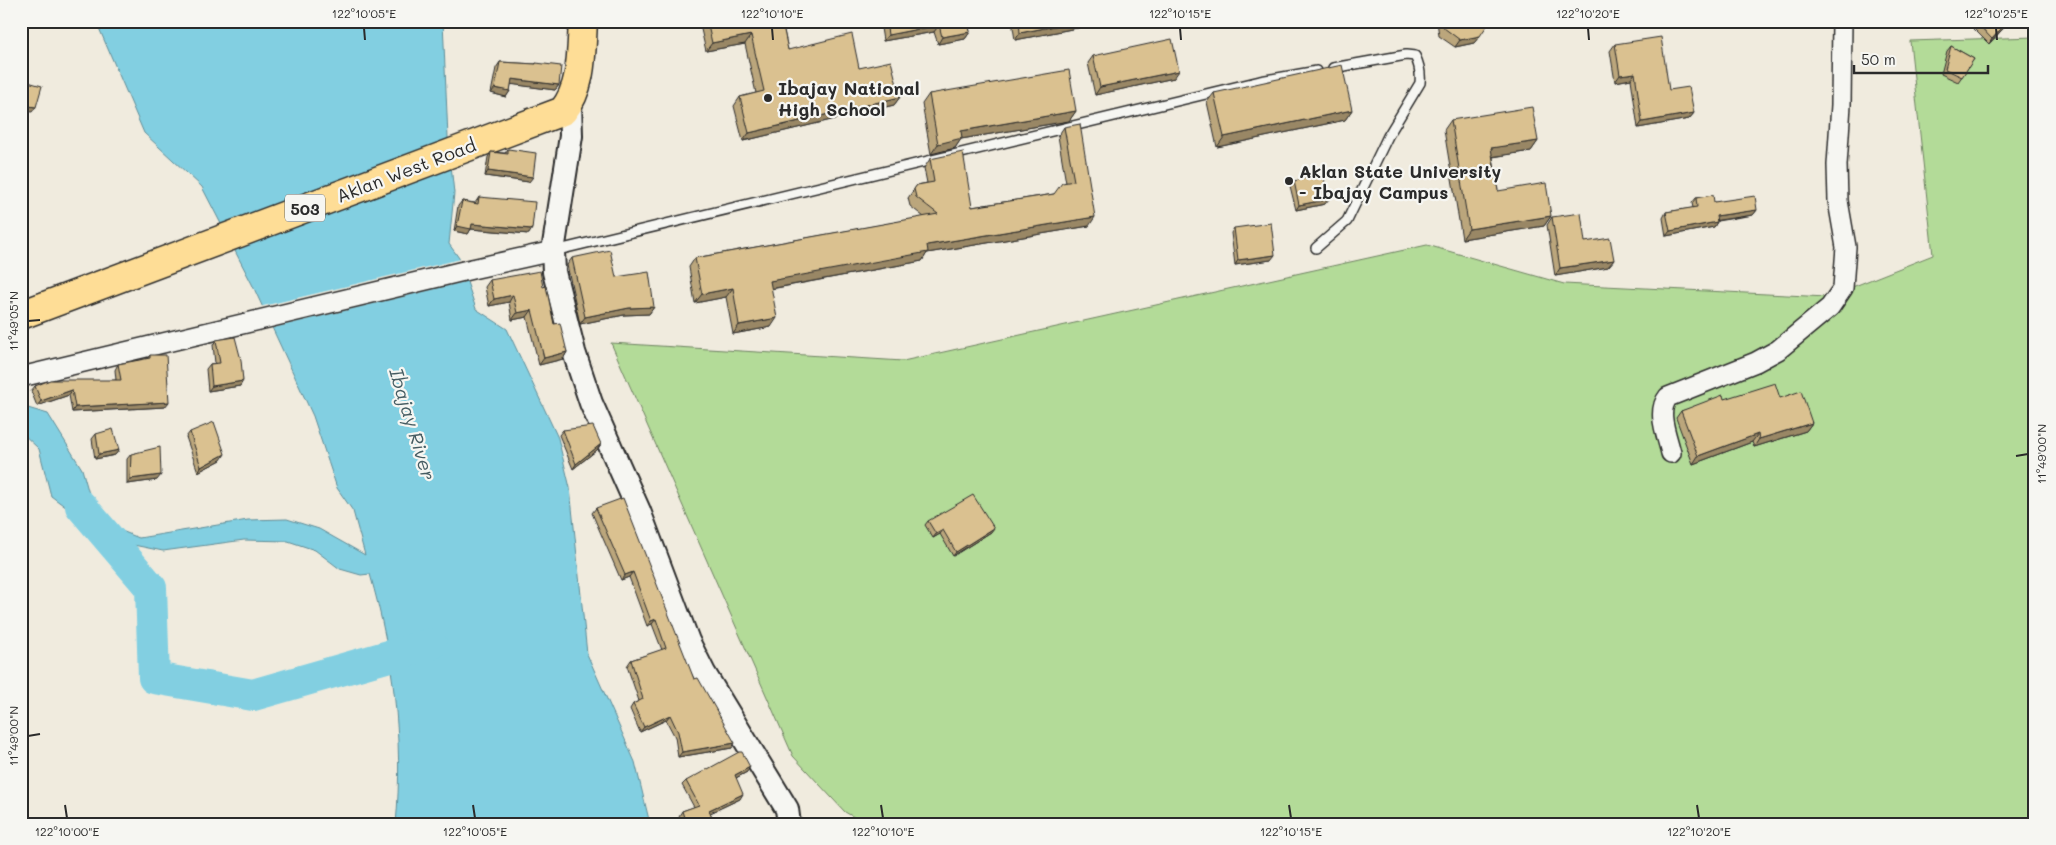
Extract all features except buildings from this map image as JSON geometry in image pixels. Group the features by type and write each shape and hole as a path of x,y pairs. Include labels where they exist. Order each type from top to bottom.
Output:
{"main road":[{"path":"570,102 578,84 583,21"},
{"name":"Aklan West Road","path":"21,315 563,111 570,102"}],"street":[{"path":"1671,453 1661,412 1663,403 1668,398 1756,362 1778,350 1830,307 1844,288 1846,247 1838,201 1837,165 1841,105 1842,21"},
{"path":"570,102 571,136 553,251 554,272 574,352 591,402 639,511 688,641 704,673 787,809 789,824"},
{"path":"21,377 553,251"}],"lane":[{"path":"553,251 1260,81 1406,55 1415,56 1421,70 1420,83 1388,136 1347,221 1316,248"}],"green space":[{"path":"2035,37 2035,824 866,824 845,812 793,756 611,343 903,361 1427,245 1564,284 1827,297 1933,255 1910,41"}],"water":[{"name":"Ibajay River","path":"96,21 443,21 448,138 454,193 449,244 459,258 476,309 507,329 558,438 570,488 587,654 635,762 650,824 396,824 399,760 395,698 385,635 370,574 361,575 340,569 315,550 288,541 244,540 163,551 99,538 79,517 51,496 39,449 21,432 21,406 48,414 82,469 91,501 107,525 139,538 248,520 287,519 319,529 365,555 353,511 337,488 313,416 252,284 202,187 144,133"}],"pier":[{"path":"461,259 469,281 269,329 259,307"}],"waterway":[{"path":"81,506 151,588 154,678 253,695 431,644"}],"place":[{"name":"Ibajay National High School","path":"768,98"},
{"name":"Aklan State University - Ibajay Campus","path":"1289,181"}]}
